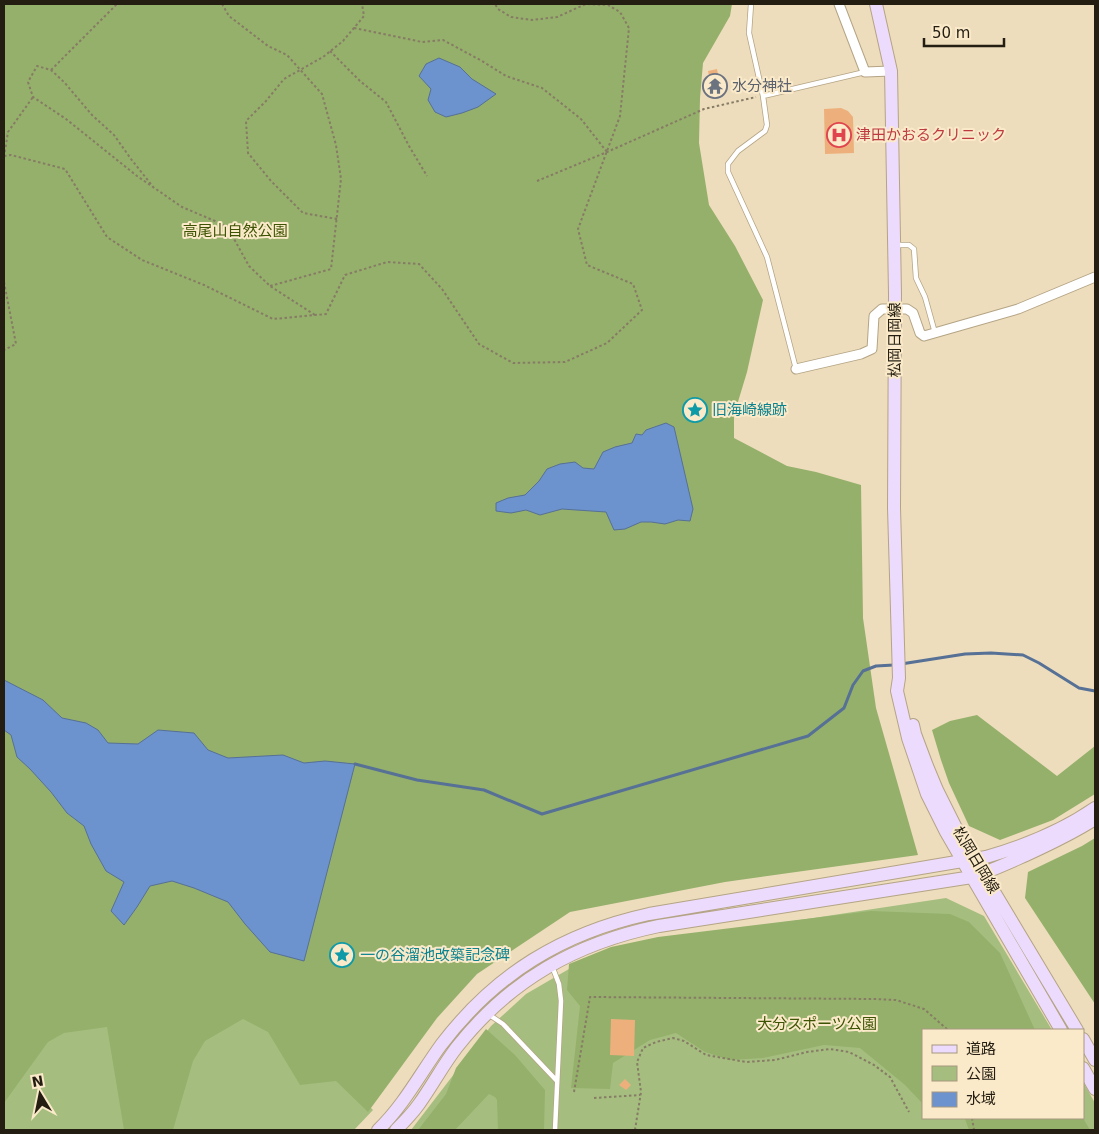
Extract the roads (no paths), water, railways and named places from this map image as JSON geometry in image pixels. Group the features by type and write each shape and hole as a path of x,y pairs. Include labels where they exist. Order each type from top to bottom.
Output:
{"street":[{"path":"839,4 865,72 891,71"},
{"name":"松岡日岡線","path":"876,4 891,71 895,309 894,508 899,678 906,690 922,767 937,790 957,830 969,861 1076,1029"},
{"path":"796,369 861,354 872,349 874,316 882,310 907,309 913,313 920,333 924,336 1018,309 1095,277"},
{"path":"378,1130 405,1099 436,1053 470,1011 513,973 538,956 566,941 604,926 648,914 969,861 1012,849 1042,837 1095,808"},
{"path":"396,1130 418,1105 455,1049 487,1013 520,985 583,949 640,930 978,875 1051,844 1095,819"},
{"name":"松岡日岡線","path":"978,875 1060,1029"},
{"path":"1084,1041 1095,1060"},
{"path":"1084,1070 1095,1089"}],"lane":[{"path":"752,4 749,32 763,96 767,125 765,131 738,151 728,164 728,172 767,257 796,369"},
{"path":"763,96 865,72"},
{"path":"894,244 909,245 914,249 916,278 926,297 935,333"},
{"path":"552,965 559,984 561,1001 555,1130"},
{"path":"487,1013 503,1024 557,1081"}],"water":[{"path":"439,58 460,67 472,79 496,94 478,107 462,113 446,117 435,112 428,100 431,89 419,76 426,64"},
{"path":"666,423 674,427 693,509 690,521 678,520 665,524 641,522 625,529 614,530 606,512 562,509 540,515 526,510 511,513 496,511 496,503 508,498 525,495 539,481 547,469 560,464 575,462 583,468 594,469 603,452 632,443 636,434 642,435 646,430"},
{"path":"4,680 43,700 62,718 86,723 98,730 108,743 138,744 158,730 194,733 208,750 228,758 283,755 304,763 325,761 355,764 304,961 270,952 228,902 172,881 150,886 124,925 111,911 124,882 106,871 91,844 84,826 67,813 51,792 17,757 11,735 4,730"}],"waterway":[{"path":"901,664 965,654 1023,655 1079,688 1095,691"},
{"path":"355,764 417,780 484,790 542,814 808,736 844,708 853,685 863,671 876,666 894,665"}],"place":[{"name":"水分神社","path":"715,86"},
{"name":"津田かおるクリニック","path":"839,135"},
{"name":"旧海崎線跡","path":"695,410"},
{"name":"一の谷溜池改築記念碑","path":"342,955"}],"park label":[{"name":"高尾山自然公園","path":"235,231"},
{"name":"大分スポーツ公園","path":"817,1024"}]}
